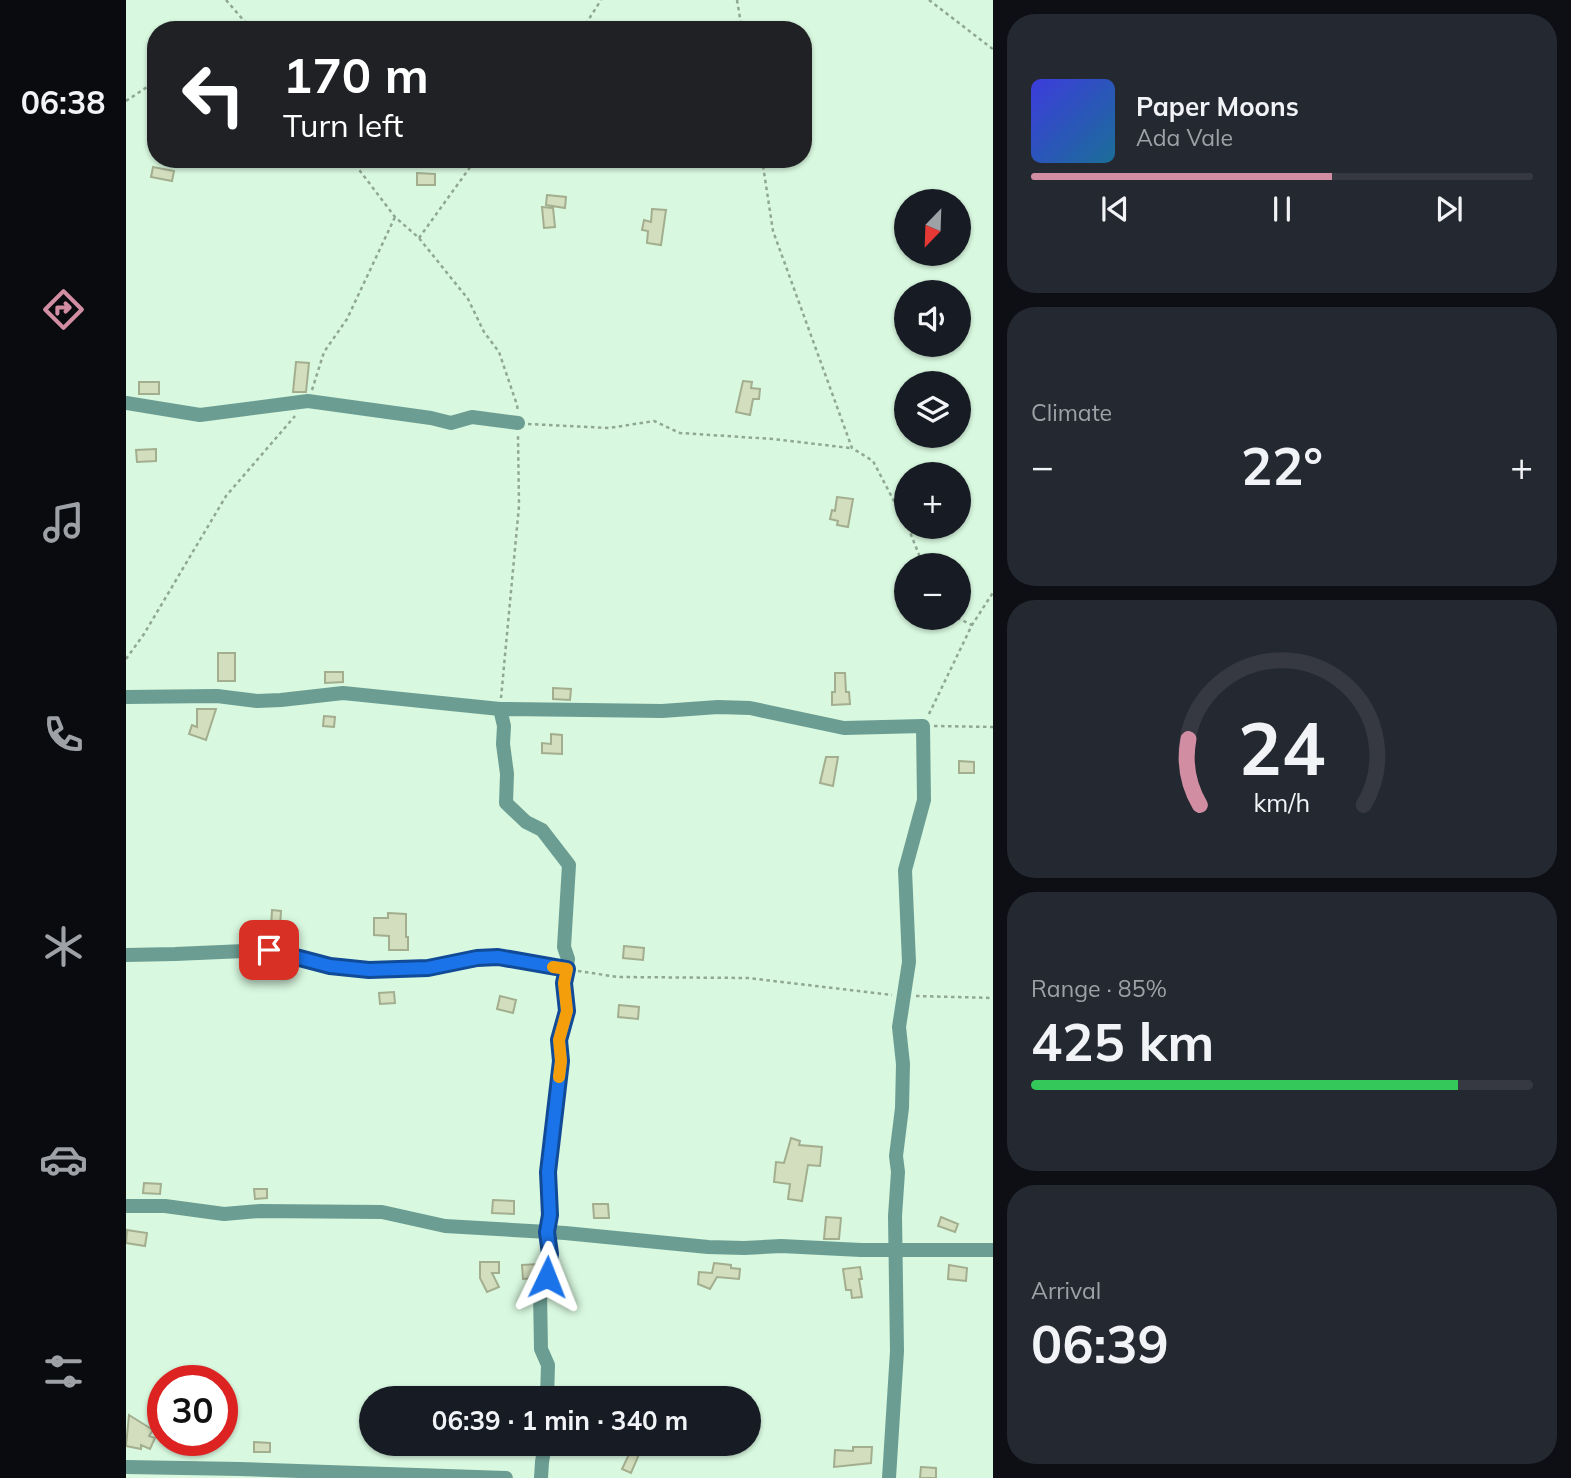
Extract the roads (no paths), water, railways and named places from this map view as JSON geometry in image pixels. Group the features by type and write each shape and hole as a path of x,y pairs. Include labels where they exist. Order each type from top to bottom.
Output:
{"street":[{"path":"126,403 200,415 308,401 451,423 472,417 518,423"},
{"path":"126,697 217,696 269,701 343,693 499,709 662,711 750,708 844,728 923,726 923,800 905,870 909,962 900,1027 903,1064 902,1108 896,1156 897,1351 889,1478"},
{"path":"499,709 504,726 506,803 526,822 542,830 569,865 564,947 568,959 564,983 567,1011 559,1040 561,1061 548,1172 550,1215 547,1232 550,1254 547,1277 540,1292 541,1349 548,1365 547,1386"},
{"path":"126,955 269,950 330,966 369,970 428,968 477,958 498,957 567,969"},
{"path":"126,1206 166,1206 224,1214 260,1210 382,1212 445,1226 547,1232 708,1247 993,1250"},
{"path":"541,1478 542,1456"},
{"path":"126,1467 506,1478"}]}
